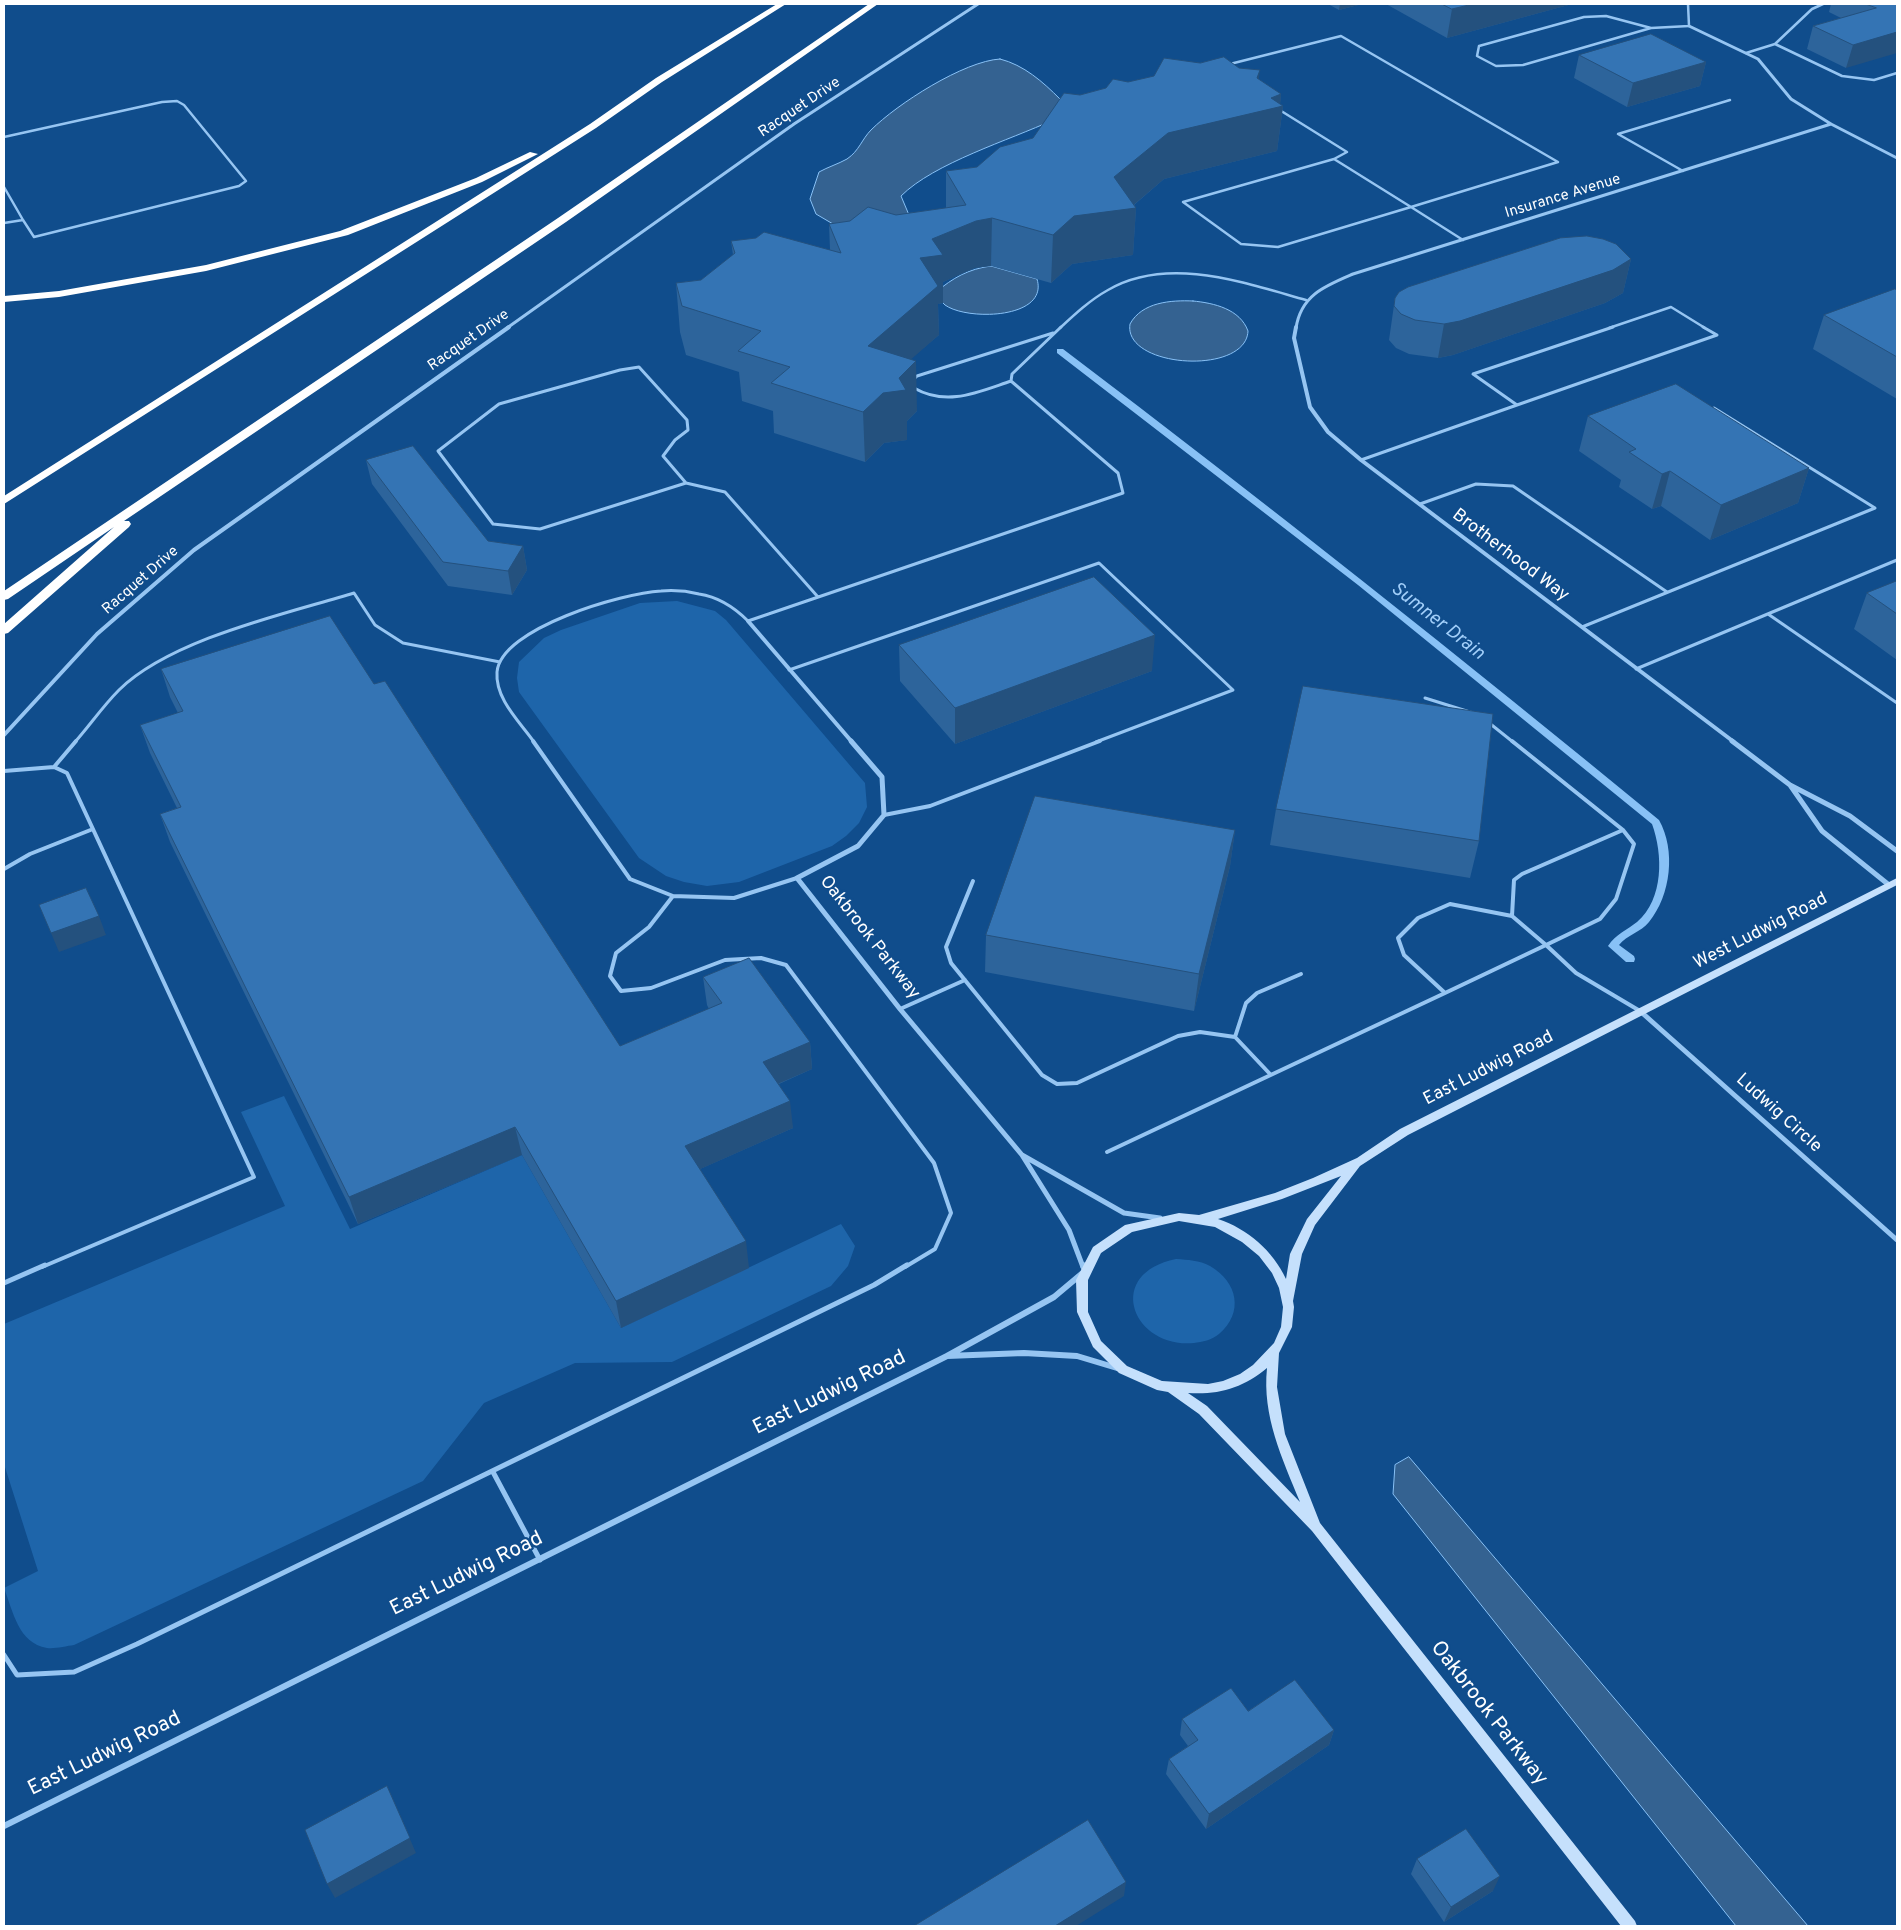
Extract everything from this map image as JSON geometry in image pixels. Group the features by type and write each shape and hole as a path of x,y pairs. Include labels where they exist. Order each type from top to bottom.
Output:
{"highway":[{"path":"4,501 593,126 659,80 782,4"},
{"path":"4,596 562,220 874,4"},
{"path":"4,299 59,294 206,268 344,234 479,180 593,126"},
{"path":"4,630 175,480"}],"main road":[{"name":"West Ludwig Road","path":"1640,1011 1893,883"},
{"name":"East Ludwig Road","path":"1199,1219 1238,1210 1280,1196 1357,1164 1404,1132 1640,1011"},
{"name":"East Ludwig Road","path":"1274,1354 1287,1329 1296,1254 1311,1222 1357,1164"},
{"path":"1274,1354 1257,1370 1235,1382 1209,1389 1173,1389 1152,1383 1125,1370 1104,1354 1089,1333 1081,1311 1079,1291 1085,1271 1098,1250 1117,1233 1141,1222 1160,1218 1199,1219 1226,1226 1249,1240 1269,1258 1282,1279 1289,1302"},
{"name":"Oakbrook Parkway","path":"1274,1354 1271,1387 1279,1434 1316,1527"},
{"name":"Oakbrook Parkway","path":"1173,1389 1203,1410 1316,1527 1630,1926"}],"street":[{"name":"Racquet Drive","path":"4,735 97,634 194,550 794,124 978,4"},
{"path":"1689,26 1758,59 1791,99 1831,124 1897,158"},
{"name":"Insurance Avenue","path":"1306,300 1328,285 1353,274 1831,124"},
{"name":"Brotherhood Way","path":"1306,300 1297,319 1294,338 1310,407 1328,432 1361,460 1790,785 1850,816 1897,851"},
{"path":"748,622 882,777 884,815"},
{"name":"Brotherhood Way","path":"1790,785 1822,832 1893,883"},
{"name":"Oakbrook Parkway","path":"884,815 858,846 797,878 900,1009 1022,1155 1068,1230 1085,1271"},
{"name":"Ludwig Circle","path":"1640,1011 1897,1240"},
{"name":"Oakbrook Parkway","path":"1022,1155 1124,1213 1160,1218"},
{"name":"East Ludwig Road","path":"4,1826 947,1356 1054,1297 1085,1271"},
{"name":"East Ludwig Road","path":"947,1356 1024,1353 1077,1356 1125,1370"}],"lane":[{"path":"1650,28 1606,16 1584,17 1479,46 1477,56 1496,66 1523,65 1650,28 1689,26 1688,4"},
{"path":"1746,53 1775,44 1812,9 1823,4"},
{"path":"1224,66 1340,36 1558,162 1278,247 1258,248 1241,244 1182,202 1334,159 1347,152 1277,109"},
{"path":"1775,44 1842,76 1874,80 1897,73"},
{"path":"1683,171 1618,134 1730,100"},
{"path":"4,137 162,102 177,101 184,105 246,181 239,186 34,236 4,187"},
{"path":"1334,159 1463,240"},
{"path":"4,223 23,220"},
{"path":"1011,381 1012,374 1089,302 1111,288 1142,277 1181,273 1218,277 1306,300"},
{"path":"1361,460 1518,406 1717,335 1671,307 1472,374 1518,406"},
{"path":"1011,381 952,400 935,399 923,395 913,387 912,381 917,376 1055,332"},
{"path":"686,483 663,456 675,440 688,430 687,420 639,367 620,370 499,404 438,451 493,524 540,529 686,483 725,492 818,597"},
{"path":"797,878 734,898 673,896 630,879 503,699 497,681 500,662 513,647 530,633 550,622 636,595 661,591 694,593 721,600 748,622 1123,493 1118,473 1011,381"},
{"path":"1582,627 1875,508 1706,403"},
{"path":"1420,504 1477,483 1495,481 1513,486 1668,592"},
{"path":"1636,669 1897,560"},
{"path":"789,670 1099,563 1233,690 930,806 884,815"},
{"path":"54,767 120,690 161,660 212,637 354,593 375,625 403,643 500,662"},
{"path":"1768,614 1897,703"},
{"path":"1425,698 1466,709 1479,716"},
{"path":"1107,1152 1600,919 1616,899 1634,844 1623,830 1486,720"},
{"path":"4,771 54,767 67,773 254,1177 4,1282"},
{"path":"4,869 30,854 93,829"},
{"path":"1512,916 1514,880 1522,874 1623,830"},
{"path":"973,881 946,947 951,963 1042,1075 1057,1084 1077,1082 1178,1036 1200,1032 1235,1037 1270,1074"},
{"path":"4,1655 17,1675 74,1672 146,1640 493,1472 874,1285 935,1250 951,1213 934,1163 786,965 761,958 725,960 651,988 621,991 610,976 616,953 649,927 673,896"},
{"path":"1445,993 1404,955 1398,938 1418,918 1450,904 1512,916 1576,973 1640,1011"},
{"path":"1235,1037 1246,1003 1257,993 1301,974"},
{"path":"900,1009 965,980"},
{"path":"493,1472 540,1560"}],"shaded area":[{"path":"1000,59 1017,65 1040,80 1060,99 1053,120 973,153 915,184 901,196 909,215 833,224 816,214 810,199 819,172 851,156 871,130 897,108 914,97 950,75 968,67"},
{"path":"991,266 1037,279 1037,292 1031,302 1019,309 1004,313 987,314 956,310 941,301 936,292 949,282 975,269"},
{"path":"1193,301 1225,308 1239,317 1248,331 1242,345 1228,355 1208,360 1186,361 1164,357 1145,350 1133,339 1130,324 1142,311 1167,302"},
{"path":"677,601 715,611 726,620 865,783 867,807 859,823 832,846 739,882 707,886 684,882 666,876 639,858 519,692 517,678 519,662 544,638 561,630 640,603"},
{"path":"284,1096 350,1229 522,1155 621,1328 841,1224 855,1246 848,1266 831,1286 672,1362 575,1363 484,1403 423,1481 74,1645 47,1648 37,1645 29,1640 18,1625 4,1588 38,1571 4,1464 4,1324 285,1206 241,1112"},
{"path":"1176,1259 1198,1261 1210,1266 1227,1280 1232,1289 1235,1307 1232,1317 1219,1334 1210,1339 1194,1343 1173,1342 1155,1335 1142,1323 1135,1309 1134,1294 1139,1279 1153,1267"},
{"path":"1409,1457 1808,1926 1736,1926 1393,1494 1395,1465"}],"building":[{"path":"1442,4 1473,4 1452,9"},
{"path":"1866,4 1897,4 1897,32 1853,45 1813,26 1876,8"},
{"path":"1651,34 1706,62 1633,83 1579,55"},
{"path":"1224,57 1239,68 1260,70 1257,78 1281,94 1271,98 1283,106 1168,133 1114,177 1136,208 1074,216 1053,235 992,218 976,221 932,239 943,255 920,258 938,286 868,346 916,361 899,378 906,390 883,393 863,412 771,383 790,367 738,351 761,331 682,306 676,283 701,280 735,253 731,241 756,238 764,232 841,253 829,224 850,221 868,207 896,215 966,205 946,171 977,167 1000,147 1033,138 1064,93 1080,95 1106,88 1113,79 1128,82 1154,76 1164,58 1200,63"},
{"path":"1587,236 1616,244 1631,259 1613,270 1460,321 1444,324 1415,320 1401,314 1394,306 1395,298 1399,292 1408,287 1560,238"},
{"path":"1895,289 1897,290 1897,357 1824,315"},
{"path":"1676,384 1809,468 1721,505 1670,471 1662,474 1629,452 1636,449 1588,416"},
{"path":"413,446 488,541 523,546 508,571 443,562 366,460"},
{"path":"1094,577 1155,635 955,708 899,645"},
{"path":"1897,581 1897,614 1867,593"},
{"path":"330,616 374,684 385,681 620,1046 722,1003 703,977 749,958 810,1042 763,1062 790,1101 685,1146 746,1241 616,1301 515,1127 349,1197 160,814 181,807 140,725 183,711 161,669"},
{"path":"1303,686 1493,714 1479,841 1276,809"},
{"path":"1035,796 1235,830 1199,974 986,935"},
{"path":"86,888 99,916 51,933 39,905"},
{"path":"1295,1680 1334,1730 1209,1814 1169,1759 1198,1740 1182,1719 1231,1688 1248,1711"},
{"path":"387,1786 410,1838 327,1884 305,1830"},
{"path":"1088,1820 1126,1882 1055,1926 914,1926"},
{"path":"1466,1829 1500,1876 1451,1907 1417,1859"}],"waterway":[{"name":"Sumner Drain","path":"1060,351 1361,583 1656,822 1663,846 1664,859 1662,886 1658,898 1645,920 1621,937 1613,946 1630,959"}]}
